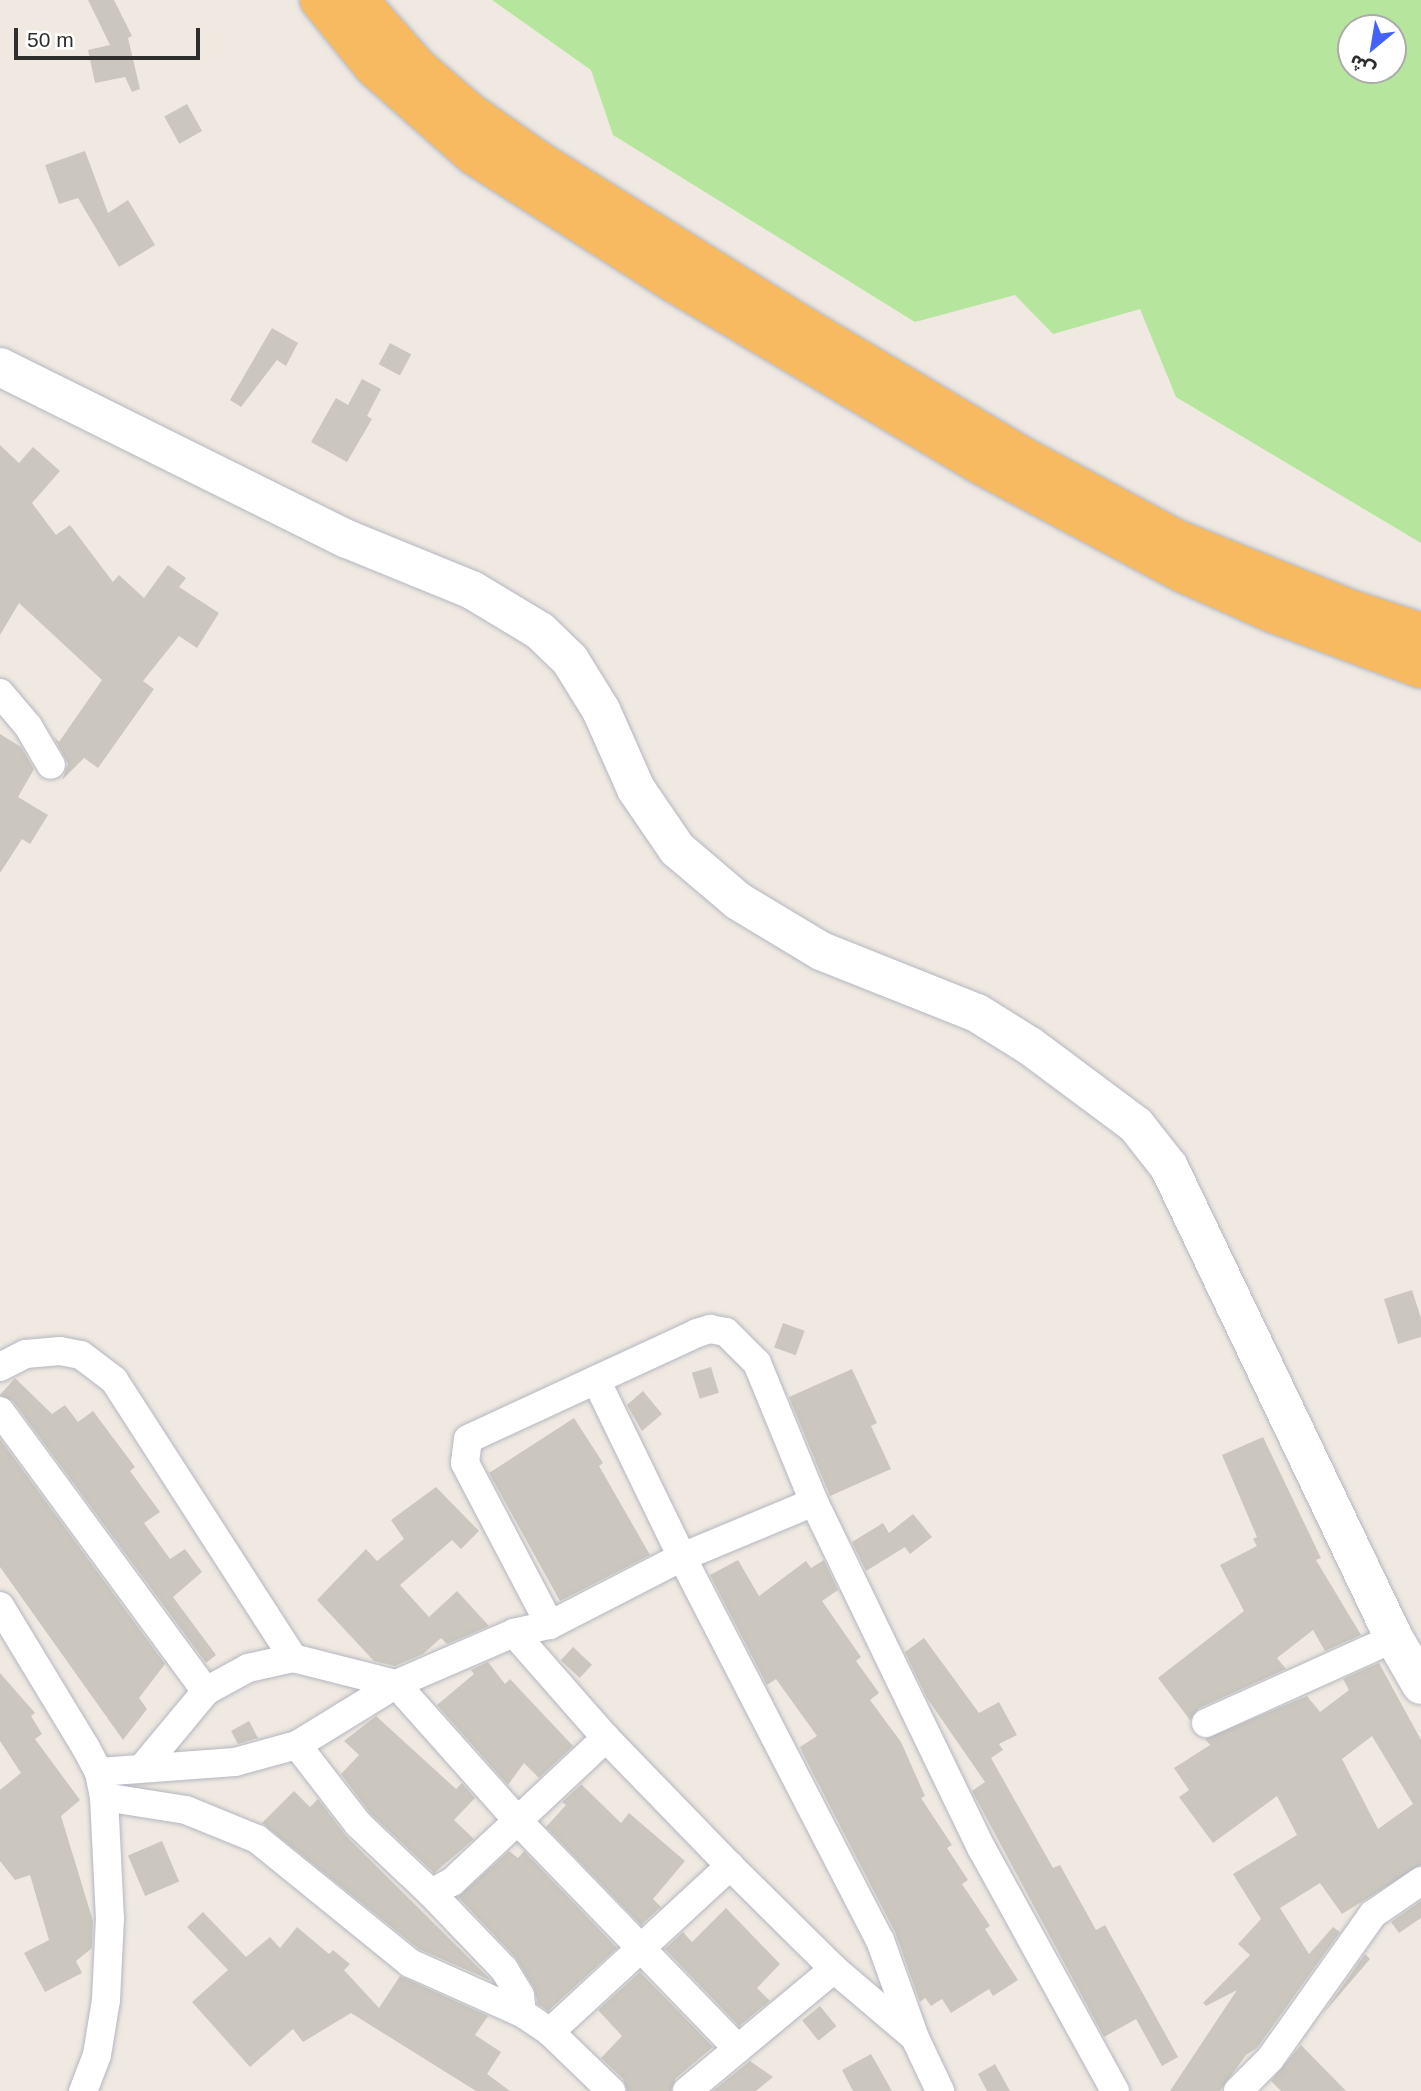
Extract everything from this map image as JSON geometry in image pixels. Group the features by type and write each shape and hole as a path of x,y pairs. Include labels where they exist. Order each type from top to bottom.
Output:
{"highway":[{"path":"319,0 373,67 474,156 683,289 978,464 1184,574 1274,614 1421,669"},
{"path":"359,0 418,67 470,112 538,160 840,348 1030,460 1175,538 1336,603 1421,632"}],"main road":[{"path":"0,368 97,418 249,487 347,539 472,590 540,631 582,680 636,789 677,849 738,901 821,951 977,1013 1030,1046 1136,1125 1170,1167 1394,1638 1421,1685"}],"street":[{"path":"0,693 28,726 51,765"},
{"path":"550,1625 463,1453 468,1439 477,1432 697,1333 710,1329 726,1332 757,1363 814,1502 982,1849 1115,2091"},
{"path":"0,1367 26,1354 60,1352 81,1355 114,1380 293,1658"},
{"path":"596,1380 681,1557 880,1940 915,2038 940,2091"},
{"path":"0,1411 206,1691"},
{"path":"102,1785 143,1767 235,1762 297,1745 396,1684 514,1633 550,1625 681,1557 814,1502"},
{"path":"0,1606 102,1785 110,1918 106,2007 97,2055 83,2091"},
{"path":"514,1633 606,1738 730,1866 834,1969 915,2038"},
{"path":"1206,1723 1394,1638"},
{"path":"143,1767 206,1691 248,1668 293,1658 396,1684 517,1820 738,2049"},
{"path":"431,1893 452,1882 606,1738"},
{"path":"297,1745 358,1824 431,1893 504,1969 520,1996 522,2013"},
{"path":"102,1785 186,1810 257,1839 410,1963 522,2013 550,2032 611,2091"},
{"path":"550,2032 730,1866"},
{"path":"1238,2091 1270,2059 1373,1914 1421,1881"},
{"path":"687,2091 834,1969"}],"green space":[{"path":"492,0 1421,0 1421,543 1176,397 1140,309 1053,334 1015,295 915,322 613,135 591,70"}],"building":[{"path":"88,0 114,0 132,36 128,38 140,89 132,92 125,77 95,83 88,50 110,45"},
{"path":"187,104 202,131 179,144 164,117"},
{"path":"85,151 108,213 128,200 155,245 119,267 78,198 59,204 45,165"},
{"path":"272,328 298,343 286,366 277,360 241,407 230,400"},
{"path":"390,343 411,354 400,375 379,364"},
{"path":"362,379 381,389 367,416 372,419 347,462 311,442 336,398 348,405"},
{"path":"0,445 19,463 33,447 60,471 32,503 56,535 70,525 113,582 119,575 144,598 168,565 186,578 179,587 219,613 197,648 179,636 143,681 154,689 98,768 84,758 62,780 68,764 54,737 59,742 102,680 19,603 0,635"},
{"path":"0,734 21,747 34,769 18,797 48,815 30,844 22,839 0,873"},
{"path":"1412,1290 1421,1318 1421,1337 1398,1344 1384,1299"},
{"path":"783,1323 805,1331 796,1355 774,1347"},
{"path":"711,1367 719,1393 700,1399 692,1373"},
{"path":"852,1369 877,1423 871,1426 891,1469 830,1496 789,1397"},
{"path":"15,1378 52,1414 65,1405 78,1422 93,1411 135,1467 130,1471 160,1512 144,1523 170,1559 185,1549 202,1572 173,1597 216,1655 206,1663 13,1401 0,1395"},
{"path":"643,1391 662,1414 642,1431 627,1405"},
{"path":"574,1418 603,1463 599,1466 650,1555 560,1601 489,1473"},
{"path":"1263,1437 1321,1558 1316,1560 1361,1635 1325,1651 1313,1630 1277,1658 1286,1669 1199,1708 1190,1720 1158,1678 1244,1611 1220,1565 1257,1546 1253,1539 1257,1537 1222,1455"},
{"path":"0,1439 165,1664 139,1698 147,1709 123,1740 0,1567"},
{"path":"436,1487 479,1531 461,1549 452,1540 400,1585 429,1617 457,1591 489,1626 447,1644 441,1638 423,1654 395,1666 374,1661 317,1600 366,1549 377,1561 404,1539 391,1520"},
{"path":"913,1514 932,1537 910,1554 905,1547 866,1571 852,1542 883,1523 889,1533"},
{"path":"738,1560 759,1596 806,1561 811,1568 824,1560 838,1590 822,1601 861,1657 856,1661 879,1693 870,1700 901,1742 925,1796 921,1798 952,1845 947,1848 968,1880 962,1884 990,1926 985,1929 1018,1980 993,1996 989,1989 951,2013 942,1999 931,2006 925,1998 920,2002 895,1932 800,1747 817,1736 776,1679 767,1685 710,1575"},
{"path":"924,1638 979,1713 999,1702 1017,1735 999,1744 1003,1750 991,1758 1053,1868 1060,1865 1096,1930 1105,1925 1178,2057 1162,2066 1136,2019 1104,2037 972,1791 985,1782 927,1698 905,1652"},
{"path":"573,1647 592,1665 580,1678 561,1660"},
{"path":"488,1662 505,1684 510,1679 573,1746 539,1778 524,1763 508,1785 437,1705 474,1674 471,1670"},
{"path":"1379,1663 1421,1740 1421,1865 1342,1914 1320,1883 1280,1908 1309,1954 1333,1927 1340,1932 1257,2048 1246,2055 1220,2091 1170,2091 1237,1990 1206,2006 1203,2003 1250,1955 1238,1944 1261,1919 1233,1874 1297,1835 1277,1796 1213,1843 1179,1797 1189,1790 1174,1768 1210,1745 1205,1739 1307,1696 1320,1712 1349,1690 1343,1679","holes":["1372,1736 1413,1804 1378,1829 1342,1759"]},
{"path":"0,1673 35,1713 31,1716 42,1734 35,1739 80,1800 61,1816 93,1921 92,1948 76,1961 82,1973 45,1992 24,1953 49,1940 30,1875 15,1880 0,1861 0,1790 21,1773 0,1741"},
{"path":"376,1716 456,1789 462,1783 475,1798 454,1820 474,1839 434,1873 370,1813 341,1774 359,1755 344,1741"},
{"path":"249,1721 258,1738 238,1744 231,1731"},
{"path":"581,1784 621,1823 629,1813 685,1861 653,1899 661,1907 641,1925 546,1827 566,1805 562,1802"},
{"path":"294,1791 310,1807 318,1799 346,1836 492,1981 419,1949 262,1823"},
{"path":"162,1841 179,1882 145,1896 128,1855"},
{"path":"509,1851 518,1858 524,1851 617,1948 548,2011 538,2004 534,1988 516,1958 458,1897"},
{"path":"1421,1901 1421,1918 1399,1933 1391,1922"},
{"path":"726,1908 780,1964 757,1988 770,2001 739,2026 665,1949 683,1932 692,1942"},
{"path":"203,1912 246,1957 270,1937 280,1948 297,1927 329,1954 333,1950 350,1964 344,1970 379,2008 400,1976 488,2016 475,2035 501,2052 487,2074 510,2091 476,2091 351,2013 303,2042 293,2029 250,2067 192,2002 228,1970 187,1927"},
{"path":"1365,1954 1370,1959 1322,2015"},
{"path":"640,1972 713,2047 676,2078 671,2091 627,2091 623,2079 601,2058 622,2036 598,2010"},
{"path":"820,2006 836,2026 818,2041 802,2020"},
{"path":"1301,2045 1346,2091 1281,2091 1271,2081"},
{"path":"871,2054 892,2091 853,2091 842,2070"},
{"path":"750,2061 773,2077 756,2091 713,2091"},
{"path":"995,2064 1010,2091 987,2091 978,2074"}]}
